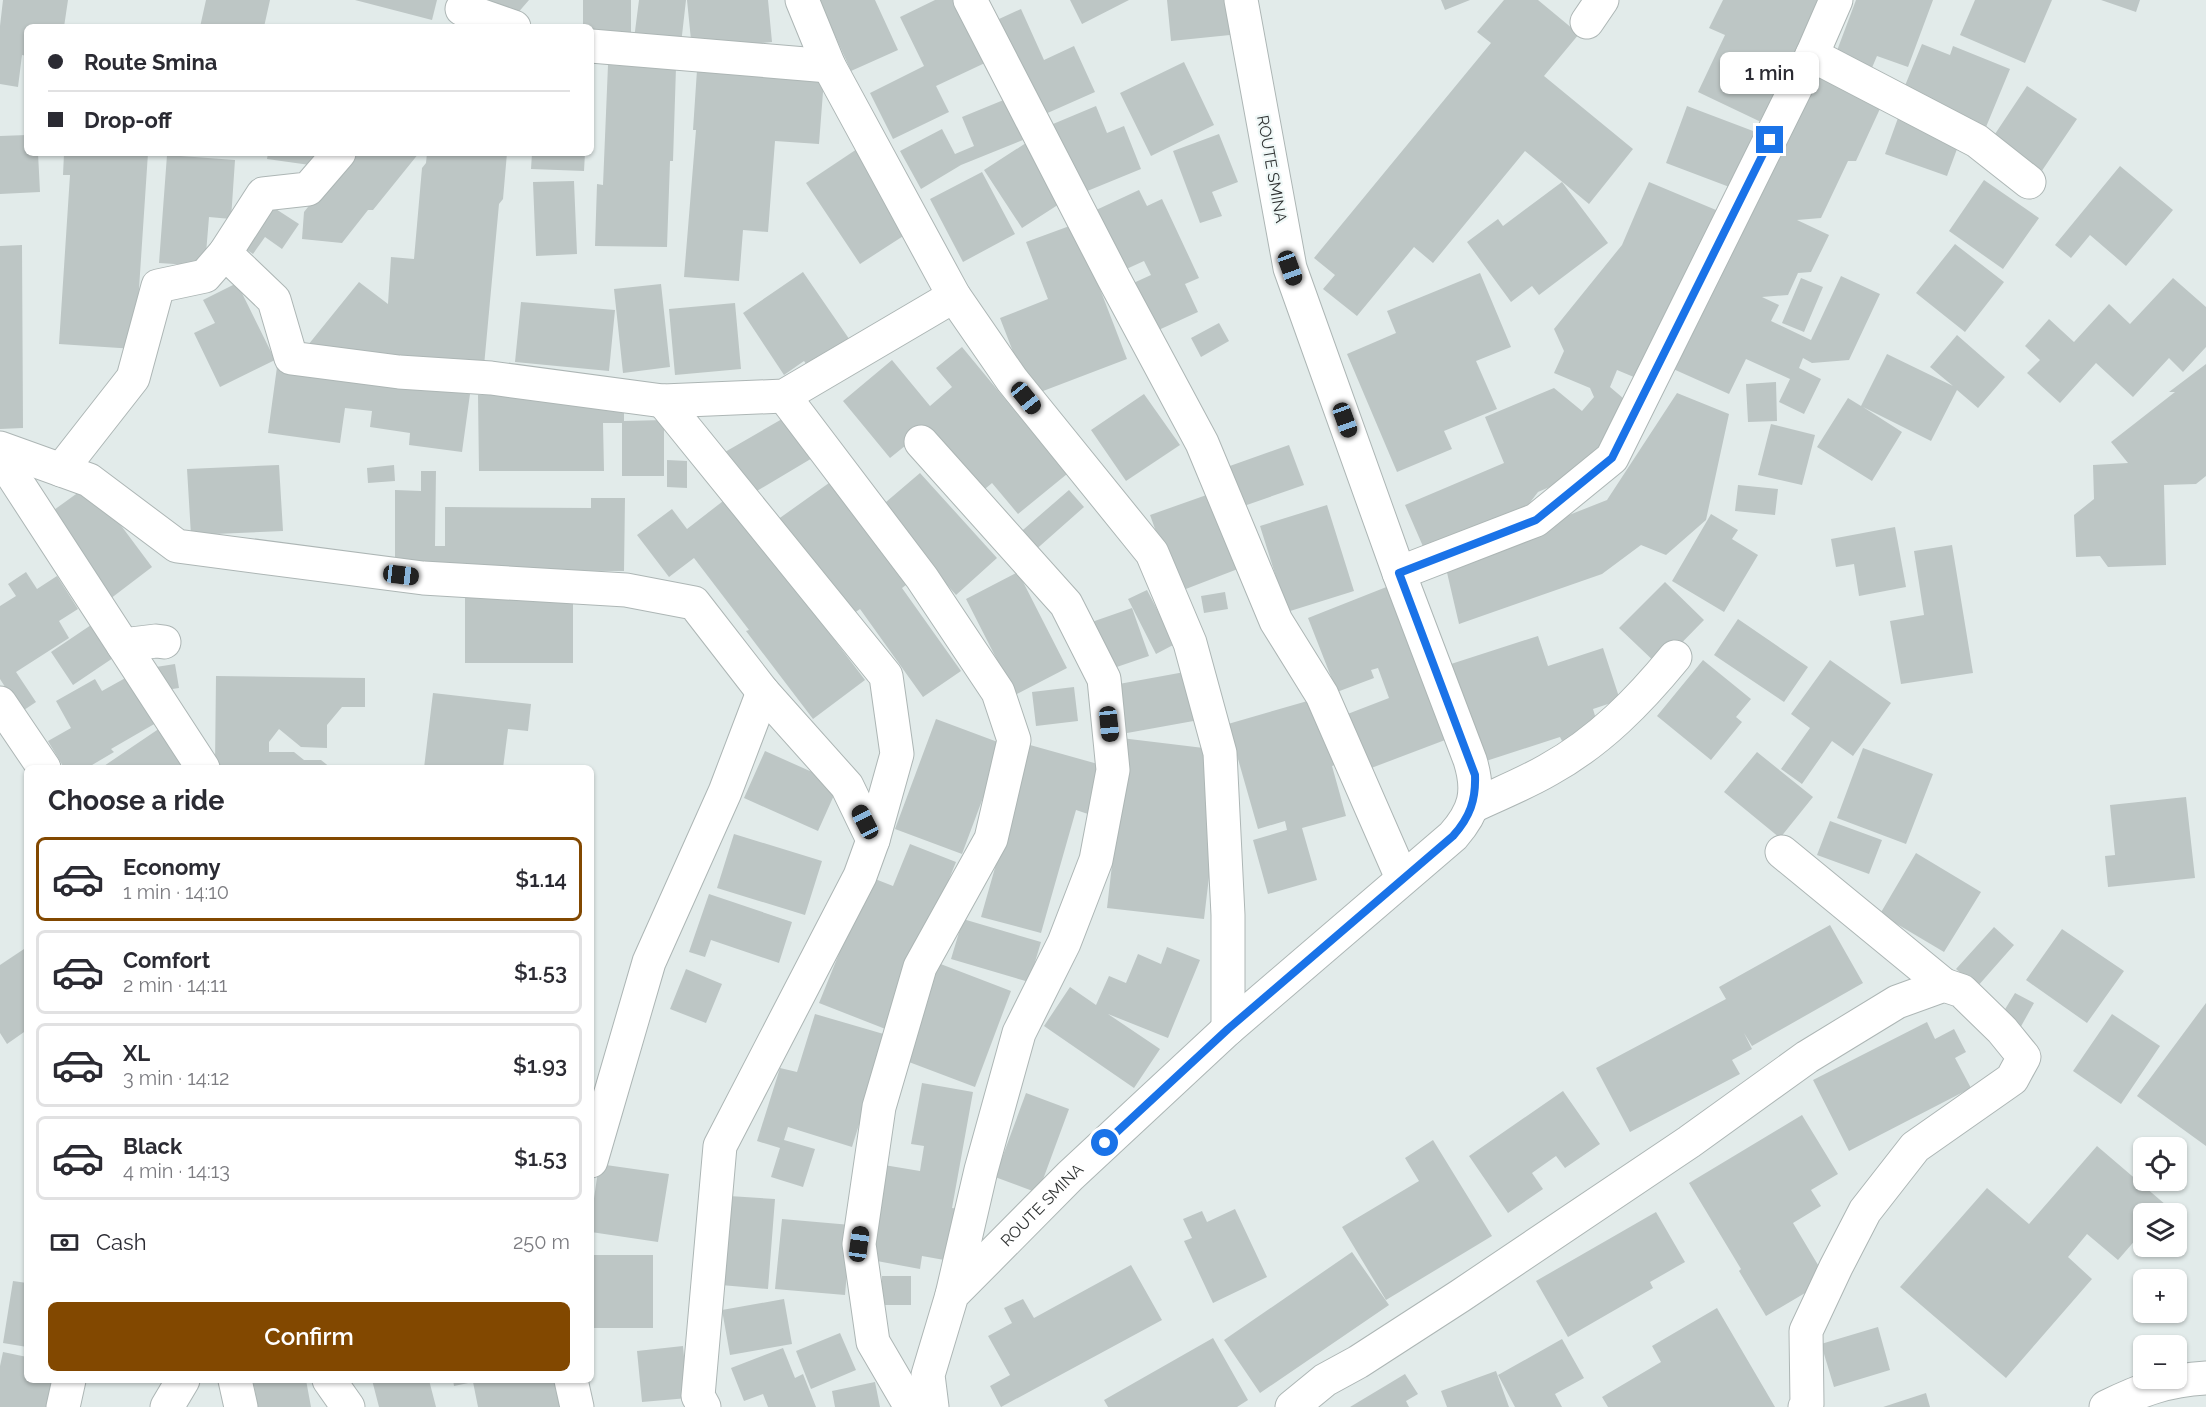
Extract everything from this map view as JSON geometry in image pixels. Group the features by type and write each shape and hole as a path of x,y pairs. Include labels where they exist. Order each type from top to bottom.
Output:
{"street":[{"path":"802,0 829,66 954,296 1012,380 1152,553 1190,643 1220,753 1228,915 1228,1029"},
{"path":"970,0 1108,268 1202,443 1276,621 1322,695 1402,878"},
{"name":"ROUTE SMINA","path":"932,1407 928,1375 952,1295 1070,1176 1228,1029 1453,836 1465,822 1473,806 1476,790 1475,775 1470,760 1399,573 1290,268 1241,0"},
{"path":"1399,573 1536,520 1612,458 1812,56 1836,0"},
{"path":"457,12 503,24"},
{"path":"594,46 829,66"},
{"path":"1812,56 1977,141 2029,182"},
{"path":"61,470 133,378 158,286 206,276 225,253 263,194 308,189 336,156"},
{"path":"225,253 274,300 291,358 399,372 491,378 663,401 784,396 954,296"},
{"path":"784,396 922,578 998,692 1014,740 991,839 920,967 877,1118 859,1244 873,1342 911,1407"},
{"path":"663,401 886,676 897,754 873,840 860,876 720,1146 698,1396 705,1407"},
{"path":"921,442 1066,604 1104,678 1113,770 1096,860 1064,943 1019,1033 981,1170 952,1295"},
{"path":"0,448 89,480 177,546 423,578 626,590 694,603 763,692 847,786 873,840"},
{"path":"0,456 201,765"},
{"path":"123,645 164,642"},
{"path":"1473,806 1549,770 1585,747 1618,720 1676,657"},
{"path":"594,1151 648,962 725,792 763,692"},
{"path":"0,703 42,765"},
{"path":"1782,852 1944,985 1962,991 2002,1030 2024,1057 2012,1079 1915,1147 1865,1211 1806,1331 1807,1404 1805,1407"},
{"path":"1292,1407 1325,1380 1358,1362 1460,1296 1689,1142 1807,1057 1897,1002 1944,985"},
{"path":"2106,1407 2140,1391 2179,1380 2206,1378"},
{"path":"63,1407 68,1383"},
{"path":"167,1407 181,1383"},
{"path":"236,1383 241,1407"},
{"path":"330,1383 348,1407"},
{"path":"572,1383 577,1407"}],"building":[{"path":"3,0 68,0 64,24 24,24 24,55 22,55 18,87 0,84 0,26"},
{"path":"206,0 270,0 265,24 201,24"},
{"path":"355,0 437,0 432,20"},
{"path":"481,0 529,0 516,15"},
{"path":"583,0 631,0 631,35 594,34 594,24 583,24"},
{"path":"639,0 686,0 681,44 634,39"},
{"path":"687,0 768,0 772,42 692,50"},
{"path":"819,0 875,0 898,50 851,71"},
{"path":"935,0 956,0 987,62 936,86 949,112 893,139 870,93 924,66 900,17"},
{"path":"1070,0 1129,0 1082,24"},
{"path":"1167,0 1227,0 1230,35 1171,41"},
{"path":"1441,0 1470,0 1445,10"},
{"path":"1504,0 1538,0 1579,34 1544,76 1633,149 1589,204 1525,151 1433,263 1414,247 1357,316 1323,289 1335,275 1314,258 1491,43 1477,32"},
{"path":"1723,0 1820,0 1761,122 1698,92 1725,35 1709,28"},
{"path":"1856,0 1933,0 1908,67 1877,56 1871,70 1835,56"},
{"path":"1975,0 2052,0 2025,63 1960,35"},
{"path":"2101,0 2140,0 2136,12"},
{"path":"1021,9 1044,60 1074,46 1095,92 1043,115 999,19"},
{"path":"1922,44 1950,55 1953,46 2010,69 1986,127 1902,93"},
{"path":"1184,62 1214,125 1151,156 1120,93"},
{"path":"608,65 676,67 667,247 595,246 597,184 603,185"},
{"path":"1820,69 1884,100 1856,161 1848,161 1821,218 1797,220 1829,235 1811,272 1798,273 1788,295 1762,297 1779,305 1771,321 1811,340 1841,276 1880,294 1849,360 1812,363 1803,358 1799,368 1821,379 1804,414 1779,402 1790,379 1746,359 1729,394 1671,368"},
{"path":"697,70 824,79 819,144 775,141 768,232 743,230 739,281 684,277 696,130 693,130"},
{"path":"2027,86 2077,119 2037,178 1987,146"},
{"path":"1006,99 1023,140 961,165 921,189 900,151 942,129 955,154 974,146 962,117"},
{"path":"1096,106 1107,133 1124,126 1141,169 1080,194 1053,124"},
{"path":"1687,106 1761,134 1740,191 1666,163"},
{"path":"1898,118 1960,141 1947,176 1885,154"},
{"path":"1219,134 1238,182 1212,192 1222,216 1200,223 1173,151"},
{"path":"24,135 24,156 38,156 40,192 0,194 0,136"},
{"path":"1029,141 1067,199 1022,228 984,170"},
{"path":"857,149 911,231 860,264 806,183"},
{"path":"64,156 148,156 135,349 59,344 70,175 63,175"},
{"path":"167,156 235,160 231,219 209,217 205,266 159,263"},
{"path":"268,156 319,156 317,166 267,159"},
{"path":"353,156 417,156 373,210 368,210 342,243 302,239 304,212 327,183 327,189"},
{"path":"427,156 507,156 503,199 499,204 484,366 304,350 359,282 388,304 391,257 414,259 422,168 426,163"},
{"path":"532,156 585,156 584,171 531,169"},
{"path":"2120,166 2173,210 2126,266 2090,235 2071,258 2055,245"},
{"path":"982,172 1015,234 963,262 930,199"},
{"path":"1984,180 2039,218 2003,269 1949,231"},
{"path":"574,181 577,254 536,256 533,182"},
{"path":"1562,182 1608,243 1539,295 1532,286 1511,302 1467,242 1498,219 1503,226"},
{"path":"1649,182 1728,215 1641,380 1617,370 1610,387 1630,404 1591,469 1538,492 1525,509 1425,551 1405,505 1504,463 1485,417 1554,388 1582,411 1594,397 1590,388 1554,373 1564,351 1554,329 1622,245"},
{"path":"1139,190 1147,206 1162,199 1199,278 1185,284 1198,312 1152,333 1129,285 1151,275 1144,261 1122,271 1094,211"},
{"path":"265,202 299,224 282,249 265,237 253,254 237,243"},
{"path":"1075,224 1127,359 1030,396 1000,318 1048,299 1026,242"},
{"path":"1955,244 2004,282 1965,332 1916,293"},
{"path":"22,245 23,428 0,429 0,246"},
{"path":"803,272 854,346 813,373 804,361 784,375 743,313"},
{"path":"1480,273 1511,347 1476,361 1497,409 1444,431 1452,449 1397,472 1347,354 1396,333 1387,311"},
{"path":"1801,278 1823,287 1804,332 1782,323"},
{"path":"2173,278 2206,307 2206,347 2183,372 2169,358 2133,397 2096,363 2060,403 2027,373 2040,360 2025,346 2049,319 2074,342 2109,304 2130,324"},
{"path":"237,283 275,360 220,387 194,333 215,323 203,300"},
{"path":"661,284 670,367 623,373 614,289"},
{"path":"521,302 615,310 609,371 515,362"},
{"path":"735,303 741,369 675,375 669,309"},
{"path":"1219,323 1229,341 1201,357 1191,338"},
{"path":"1957,335 2005,377 1978,408 1957,390 1931,441 1863,407 1902,432 1872,481 1817,447 1848,398 1861,406 1887,354 1953,386 1930,367"},
{"path":"962,347 1067,474 1018,514 992,483 979,494 926,429 890,458 843,401 892,360 930,406 952,387 936,368"},
{"path":"2206,364 2206,476 2196,484 2164,485 2166,565 2108,567 2100,556 2076,557 2074,515 2094,499 2093,465 2128,463 2111,442 2175,392 2169,392"},
{"path":"277,367 470,394 462,452 409,445 410,433 370,427 372,411 345,408 340,443 268,433"},
{"path":"1776,382 1777,421 1748,422 1746,384"},
{"path":"1677,393 1729,414 1706,520 1666,555 1641,545 1602,574 1459,624 1445,564 1607,500"},
{"path":"572,394 624,398 624,421 664,420 664,476 622,476 622,423 603,423 604,471 479,471 478,395"},
{"path":"1144,394 1180,445 1126,481 1091,430"},
{"path":"789,415 814,457 750,495 725,452"},
{"path":"1771,424 1815,435 1802,485 1758,475"},
{"path":"1289,445 1304,485 1241,507 1227,467"},
{"path":"667,460 687,461 687,488 667,487"},
{"path":"279,465 283,531 191,535 187,469"},
{"path":"394,465 395,481 368,483 367,468"},
{"path":"421,471 436,471 435,546 445,546 445,507 591,508 591,498 625,498 624,571 395,568 395,490 421,491"},
{"path":"920,473 997,558 956,595 879,508"},
{"path":"836,478 910,582 902,588 961,671 923,697 860,609 847,618 777,520"},
{"path":"90,484 152,567 110,599 47,515"},
{"path":"1738,485 1778,489 1775,515 1735,511"},
{"path":"1069,490 1084,507 1032,553 1016,536"},
{"path":"1215,492 1243,567 1178,592 1150,515"},
{"path":"727,498 865,680 813,719 694,558 669,577 637,535 672,509 687,529"},
{"path":"1327,505 1354,591 1287,612 1260,526"},
{"path":"1711,514 1738,530 1732,539 1758,555 1724,612 1672,581"},
{"path":"1895,527 1906,587 1859,596 1854,564 1836,567 1831,539"},
{"path":"1952,545 1973,673 1901,684 1890,621 1924,615 1914,551"},
{"path":"26,572 37,589 57,576 78,609 59,621 69,638 16,672 36,702 21,712 0,679 0,606 16,596 8,584"},
{"path":"1018,572 1067,668 1015,695 966,599"},
{"path":"1665,582 1704,620 1659,666 1619,628"},
{"path":"1394,584 1453,737 1366,770 1345,715 1389,698 1378,668 1371,670 1374,678 1337,692 1308,618"},
{"path":"1147,590 1175,644 1156,654 1128,599"},
{"path":"1225,592 1228,609 1204,613 1201,596"},
{"path":"465,596 573,596 573,663 465,663"},
{"path":"1132,608 1149,656 1105,671 1089,623"},
{"path":"1738,619 1808,667 1784,702 1714,655"},
{"path":"91,625 113,658 73,685 51,652"},
{"path":"1538,636 1548,666 1603,648 1620,700 1593,709 1599,729 1562,741 1560,737 1483,762 1451,664"},
{"path":"1703,660 1751,699 1736,717 1742,722 1711,760 1657,716"},
{"path":"1830,660 1891,703 1853,756 1832,741 1802,784 1781,769 1810,728 1791,714"},
{"path":"175,664 179,688 159,691 156,667"},
{"path":"1190,671 1199,720 1116,735 1108,686"},
{"path":"129,676 156,723 111,749 114,752 92,765 62,765 48,741 71,728 56,701 95,679 102,691"},
{"path":"216,676 365,678 365,707 342,707 327,725 327,748 301,747 279,729 269,742 269,752 294,752 304,760 321,760 327,765 215,765"},
{"path":"1074,687 1078,721 1036,726 1032,692"},
{"path":"433,693 531,704 528,731 508,729 503,765 424,765"},
{"path":"1318,698 1337,764 1332,766 1346,816 1302,828 1317,880 1268,894 1253,840 1287,830 1285,821 1258,829 1228,724"},
{"path":"936,719 1003,744 962,854 895,829"},
{"path":"163,726 190,765 105,765"},
{"path":"1121,738 1212,749 1218,801 1204,919 1107,908 1115,839"},
{"path":"1030,745 1105,766 1091,815 1076,810 1041,933 981,917"},
{"path":"1863,748 1933,774 1906,844 1837,818"},
{"path":"765,751 839,784 818,831 744,798"},
{"path":"1757,752 1813,797 1780,838 1724,792"},
{"path":"2186,797 2195,878 2108,887 2105,856 2115,855 2110,805"},
{"path":"1830,821 1882,840 1869,874 1817,855"},
{"path":"734,834 822,861 805,915 717,888"},
{"path":"910,844 956,862 888,1030 819,1003 870,877 893,886"},
{"path":"1916,853 1981,892 1944,952 1880,914"},
{"path":"709,894 792,922 779,963 711,940 705,957 689,952"},
{"path":"963,919 1041,942 1029,982 951,959"},
{"path":"1830,925 1863,983 1752,1046 1744,1033 1752,1049 1732,1060 1740,1074 1630,1132 1596,1068 1726,999 1719,987"},
{"path":"1994,927 2014,945 1977,987 1956,969"},
{"path":"2062,929 2124,971 2087,1023 2026,980"},
{"path":"1167,947 1200,960 1168,1038 1108,1014 1160,1049 1134,1088 1044,1026 1070,987 1096,1005 1109,976 1126,983 1138,954 1161,964"},
{"path":"24,949 24,1032 7,1044 0,1033 0,965"},
{"path":"938,963 1011,991 975,1087 901,1059"},
{"path":"686,969 722,984 706,1023 670,1009"},
{"path":"2015,993 2034,1003 2019,1030 1999,1019"},
{"path":"2206,1003 2206,1146 2137,1096"},
{"path":"815,1014 887,1035 852,1147 788,1127 784,1140 815,1149 803,1187 771,1177 780,1148 757,1141 780,1068 797,1072"},
{"path":"2112,1014 2160,1046 2121,1104 2073,1071"},
{"path":"1927,1022 1935,1039 1954,1029 1966,1052 1955,1058 1971,1088 1849,1151 1813,1080"},
{"path":"922,1083 973,1092 952,1208 960,1209 950,1261 922,1256 920,1269 866,1259 884,1165 920,1171 924,1146 911,1144"},
{"path":"1563,1091 1600,1144 1565,1168 1556,1156 1532,1173 1543,1189 1508,1213 1469,1156"},
{"path":"1026,1093 1069,1109 1038,1193 995,1177"},
{"path":"1802,1115 1838,1174 1811,1190 1821,1206 1793,1223 1827,1280 1766,1316 1739,1271 1741,1269 1689,1183"},
{"path":"1433,1140 1492,1236 1386,1300 1342,1227 1419,1181 1405,1158"},
{"path":"2097,1146 2133,1177 2133,1191 2150,1191 2164,1203 2133,1203 2133,1243 2118,1260 2087,1234 2068,1257 2092,1279 2006,1378 1900,1287 1987,1188 2029,1224"},
{"path":"599,1164 669,1174 658,1242 594,1232 594,1198"},
{"path":"729,1196 775,1199 768,1289 721,1285"},
{"path":"1235,1209 1267,1277 1213,1303 1184,1241 1192,1238 1183,1219 1202,1211 1207,1222"},
{"path":"1656,1212 1685,1262 1650,1282 1653,1288 1568,1337 1536,1281"},
{"path":"782,1219 851,1225 845,1295 775,1289"},
{"path":"1352,1252 1389,1305 1260,1393 1224,1340"},
{"path":"594,1255 653,1255 653,1328 594,1328"},
{"path":"1131,1265 1162,1320 1001,1407 990,1386 1010,1375 988,1336 1012,1323 1004,1308 1023,1299 1034,1318"},
{"path":"882,1276 911,1276 911,1305 882,1305"},
{"path":"13,1281 24,1283 24,1346 3,1343"},
{"path":"784,1299 792,1344 730,1355 722,1310"},
{"path":"1717,1308 1775,1407 1608,1407 1602,1397 1661,1362 1652,1346"},
{"path":"1878,1327 1890,1370 1834,1387 1821,1344"},
{"path":"840,1333 856,1370 811,1389 796,1351"},
{"path":"1213,1338 1248,1400 1237,1407 1108,1407 1104,1400"},
{"path":"1562,1339 1584,1378 1555,1394 1562,1407 1515,1407 1498,1375"},
{"path":"683,1346 688,1398 642,1402 637,1351"},
{"path":"783,1348 795,1378 803,1374 816,1407 768,1407 763,1394 744,1401 731,1368"},
{"path":"3,1352 24,1356 24,1383 56,1383 52,1407 0,1407 0,1366"},
{"path":"1496,1371 1509,1407 1447,1407 1441,1391"},
{"path":"1405,1374 1418,1394 1406,1401 1409,1407 1350,1407"},
{"path":"875,1382 880,1407 835,1407 832,1391"},
{"path":"254,1383 307,1383 311,1407 258,1407"},
{"path":"373,1383 430,1383 436,1407 379,1407"},
{"path":"473,1383 556,1383 561,1407 478,1407"},
{"path":"1926,1393 1930,1407 1883,1407"}],"route":[{"path":"1105,1143 1228,1029 1453,836 1465,822 1473,806 1476,790 1475,775 1399,573 1536,520 1612,458 1770,140"}]}
